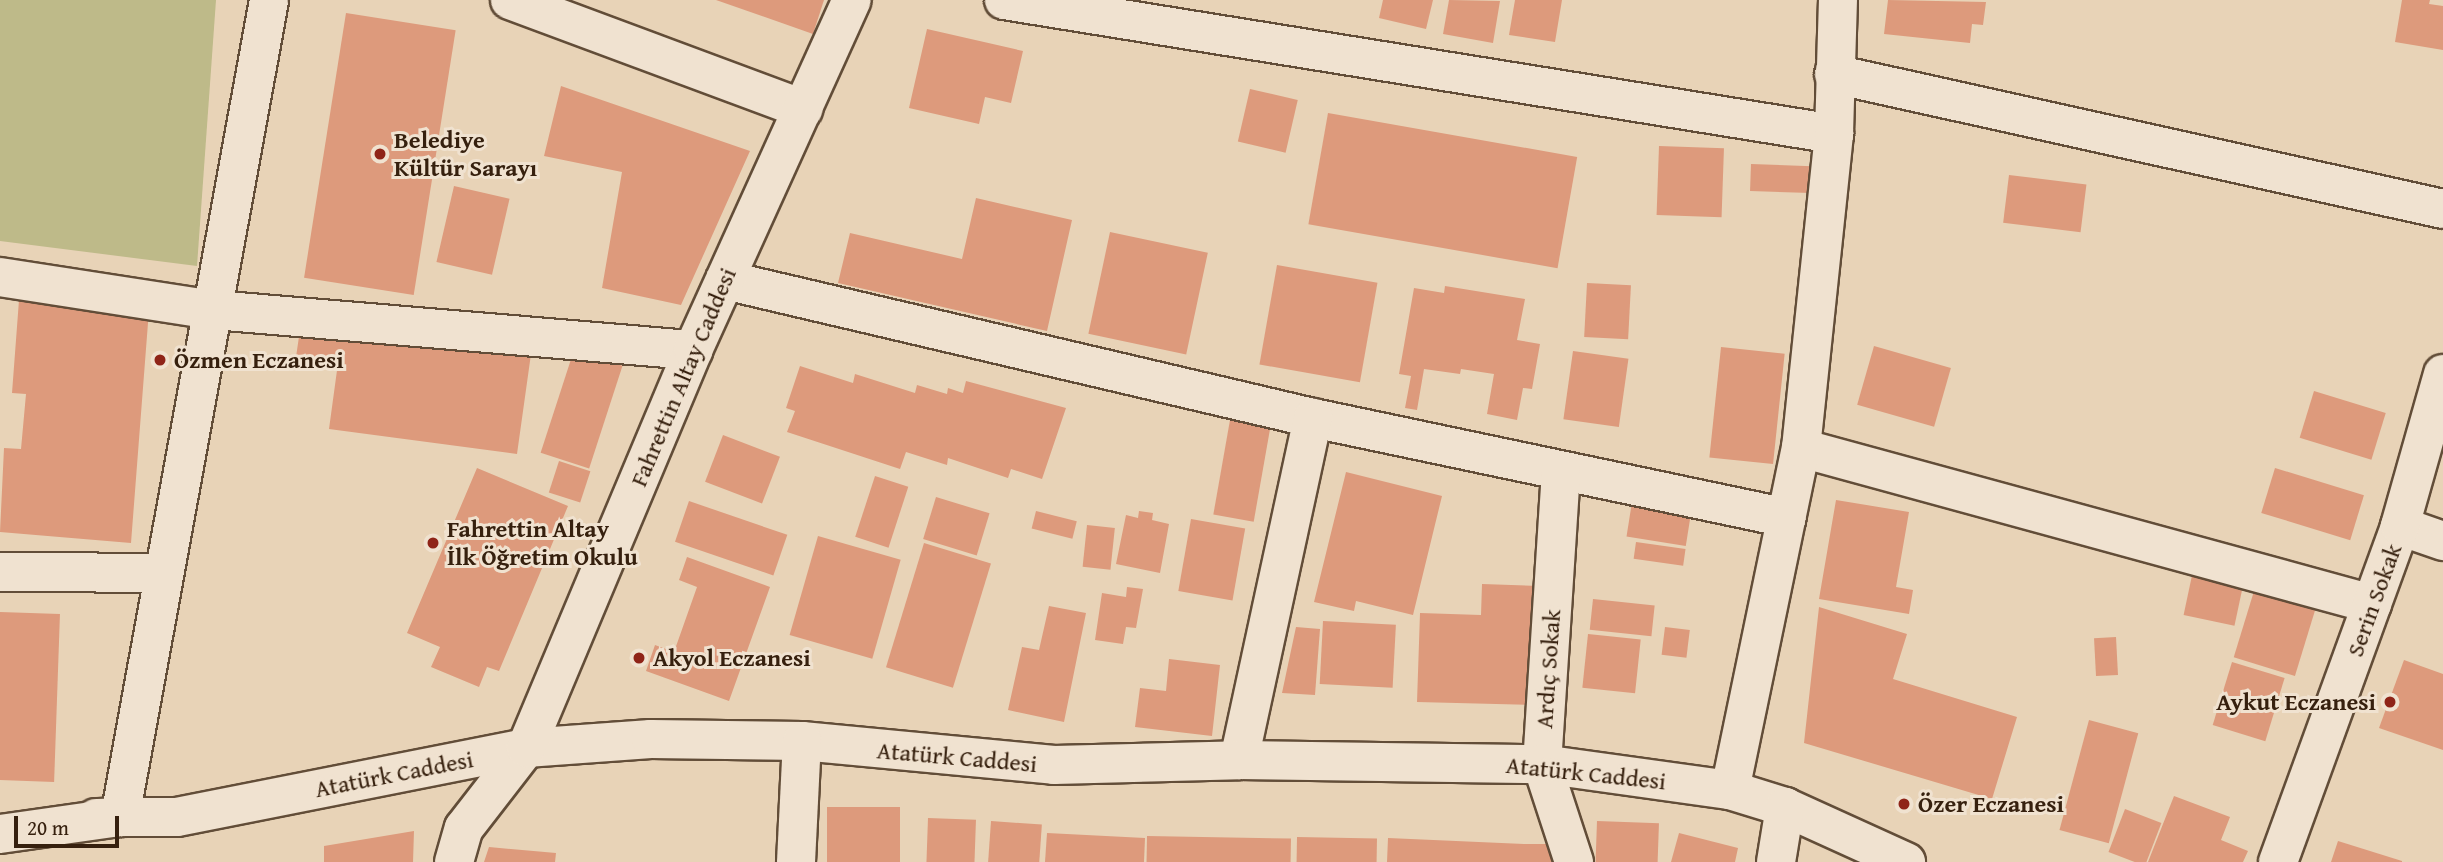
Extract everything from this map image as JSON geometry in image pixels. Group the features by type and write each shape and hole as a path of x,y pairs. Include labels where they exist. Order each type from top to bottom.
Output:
{"street":[{"path":"0,821 120,817 270,0"},
{"path":"510,0 583,13 803,109"},
{"name":"Fahrettin Altay Caddesi","path":"454,862 464,828 526,748 693,350 852,0"},
{"path":"1004,0 1834,134"},
{"path":"1730,790 1801,448 1834,134 1838,0"},
{"path":"1834,74 2443,209"},
{"path":"0,277 214,310 693,350"},
{"path":"725,280 1313,418 1787,517"},
{"name":"Serin Sokak","path":"2278,862 2400,526 2443,374"},
{"path":"1239,760 1313,418"},
{"path":"1801,448 2372,604"},
{"name":"Ardıç Sokak","path":"1561,471 1542,764 1574,862"},
{"path":"2400,526 2443,541"},
{"path":"0,572 164,573"},
{"name":"Atatürk Caddesi","path":"0,834 120,817 177,817 526,748 651,739 802,741 1054,765 1239,760 1542,764 1730,790 1785,807 1906,862"},
{"path":"796,862 802,741"},
{"path":"1776,862 1785,807"}],"shaded area":[{"path":"0,0 216,0 197,266 0,241"}],"building":[{"path":"716,0 824,0 813,34"},
{"path":"1383,0 1433,0 1426,29 1379,18"},
{"path":"1449,0 1500,1 1493,43 1443,34"},
{"path":"1515,0 1562,0 1555,42 1509,35"},
{"path":"1888,0 1986,2 1983,25 1972,24 1970,43 1884,34"},
{"path":"2402,0 2430,0 2429,4 2443,6 2443,50 2395,42"},
{"name":"Belediye Kültür Sarayı","path":"346,13 456,30 414,295 304,278"},
{"path":"927,29 1023,51 1011,103 985,97 979,124 909,108"},
{"path":"561,86 750,151 681,305 602,288 622,172 544,156"},
{"path":"1250,89 1298,100 1286,153 1238,142"},
{"path":"1328,113 1577,157 1558,268 1308,224"},
{"path":"1659,146 1724,148 1722,217 1657,215"},
{"path":"1751,164 1812,166 1811,193 1750,191"},
{"path":"2009,175 2086,185 2081,232 2003,223"},
{"path":"454,186 510,199 492,275 436,262"},
{"path":"976,198 1072,220 1047,331 838,283 850,233 962,259"},
{"path":"1110,232 1208,253 1186,355 1088,334"},
{"path":"1277,265 1377,283 1360,382 1259,364"},
{"path":"1587,283 1631,285 1628,339 1584,337"},
{"path":"1445,286 1525,299 1517,340 1540,344 1532,389 1523,388 1517,420 1487,414 1494,374 1461,369 1460,374 1424,369 1417,410 1405,408 1411,376 1399,374 1414,288 1444,293"},
{"path":"19,300 149,310 131,543 0,532 4,448 21,449 26,394 12,393"},
{"path":"301,323 531,354 517,454 329,429 338,363 296,357"},
{"path":"1874,346 1951,368 1934,427 1857,405"},
{"path":"1721,347 1785,354 1773,464 1709,457"},
{"path":"574,350 623,366 589,468 541,453"},
{"path":"1573,351 1628,359 1619,427 1563,419"},
{"path":"800,366 853,383 855,374 915,393 917,385 947,394 948,388 963,393 966,381 1066,408 1042,479 1011,469 1008,478 948,458 947,465 906,452 900,469 787,432 795,411 786,408"},
{"path":"2314,391 2386,413 2371,460 2300,438"},
{"path":"1230,420 1270,427 1254,522 1213,515"},
{"path":"723,435 780,457 762,504 705,482"},
{"path":"559,461 590,471 580,503 549,492"},
{"path":"477,468 568,506 499,671 487,667 479,687 431,667 440,647 407,633"},
{"path":"2275,468 2364,495 2350,540 2261,513"},
{"path":"1346,472 1442,496 1413,615 1356,601 1354,611 1314,602"},
{"path":"875,476 908,487 889,548 855,537"},
{"path":"936,497 990,513 977,555 923,539"},
{"path":"1836,500 1909,512 1896,587 1913,590 1909,614 1819,599"},
{"path":"689,501 787,535 773,576 675,542"},
{"path":"1632,502 1691,511 1686,546 1627,537"},
{"path":"1036,511 1077,521 1072,539 1032,528"},
{"path":"1139,511 1153,513 1152,520 1169,524 1160,573 1116,564 1126,515 1138,518"},
{"path":"1191,519 1245,529 1232,600 1178,591"},
{"path":"1087,525 1115,528 1110,570 1083,567"},
{"path":"818,536 901,560 872,659 790,635"},
{"path":"1636,542 1686,549 1683,566 1634,559"},
{"path":"924,543 991,563 953,688 886,667"},
{"path":"687,557 770,587 729,701 646,671 655,645 674,652 697,587 679,580"},
{"path":"2194,566 2245,577 2234,626 2184,615"},
{"path":"2258,578 2319,597 2295,676 2234,657"},
{"path":"1482,584 1540,586 1538,705 1417,702 1420,613 1481,615"},
{"path":"1127,587 1143,589 1136,628 1126,627 1123,644 1095,640 1102,593 1126,597"},
{"path":"1593,599 1655,605 1651,636 1590,630"},
{"path":"1049,606 1086,613 1064,722 1008,710 1022,647 1039,650"},
{"path":"1819,607 1907,634 1893,679 2017,717 1992,799 1804,743"},
{"path":"0,612 60,614 54,782 0,780"},
{"path":"1323,621 1396,625 1393,688 1320,684"},
{"path":"1296,627 1320,629 1315,695 1282,693"},
{"path":"1665,627 1690,630 1686,658 1662,655"},
{"path":"1588,634 1641,640 1635,693 1582,688"},
{"path":"2116,637 2118,675 2096,676 2094,638"},
{"path":"1169,659 1220,665 1212,736 1135,727 1140,688 1166,691"},
{"path":"2404,660 2443,674 2443,750 2379,728"},
{"path":"2232,662 2285,678 2265,741 2213,725"},
{"path":"2089,720 2138,733 2109,843 2059,830"},
{"path":"2174,796 2230,817 2221,840 2248,851 2243,862 2148,862"},
{"path":"827,807 900,807 900,862 827,862"},
{"path":"2125,809 2161,823 2146,862 2135,862 2109,852"},
{"path":"928,818 976,820 974,862 926,862"},
{"path":"991,821 1042,825 1039,862 988,862"},
{"path":"1597,821 1659,823 1658,862 1596,862"},
{"path":"414,831 413,862 324,862 324,846"},
{"path":"1047,833 1145,838 1144,862 1045,862"},
{"path":"1679,833 1738,848 1735,862 1671,862"},
{"path":"1147,836 1291,839 1291,862 1147,862"},
{"path":"1297,837 1377,838 1377,862 1297,862"},
{"path":"1388,838 1556,844 1553,862 1387,862"},
{"path":"2338,841 2402,861 2402,862 2331,862"},
{"path":"489,847 556,853 555,862 484,862"}],"place":[{"name":"Belediye Kültür Sarayı","path":"380,154"},
{"name":"Özmen Eczanesi","path":"160,360"},
{"name":"Fahrettin Altay İlk Öğretim Okulu","path":"433,543"},
{"name":"Akyol Eczanesi","path":"639,658"},
{"name":"Aykut Eczanesi","path":"2390,702"},
{"name":"Özer Eczanesi","path":"1904,804"}]}
